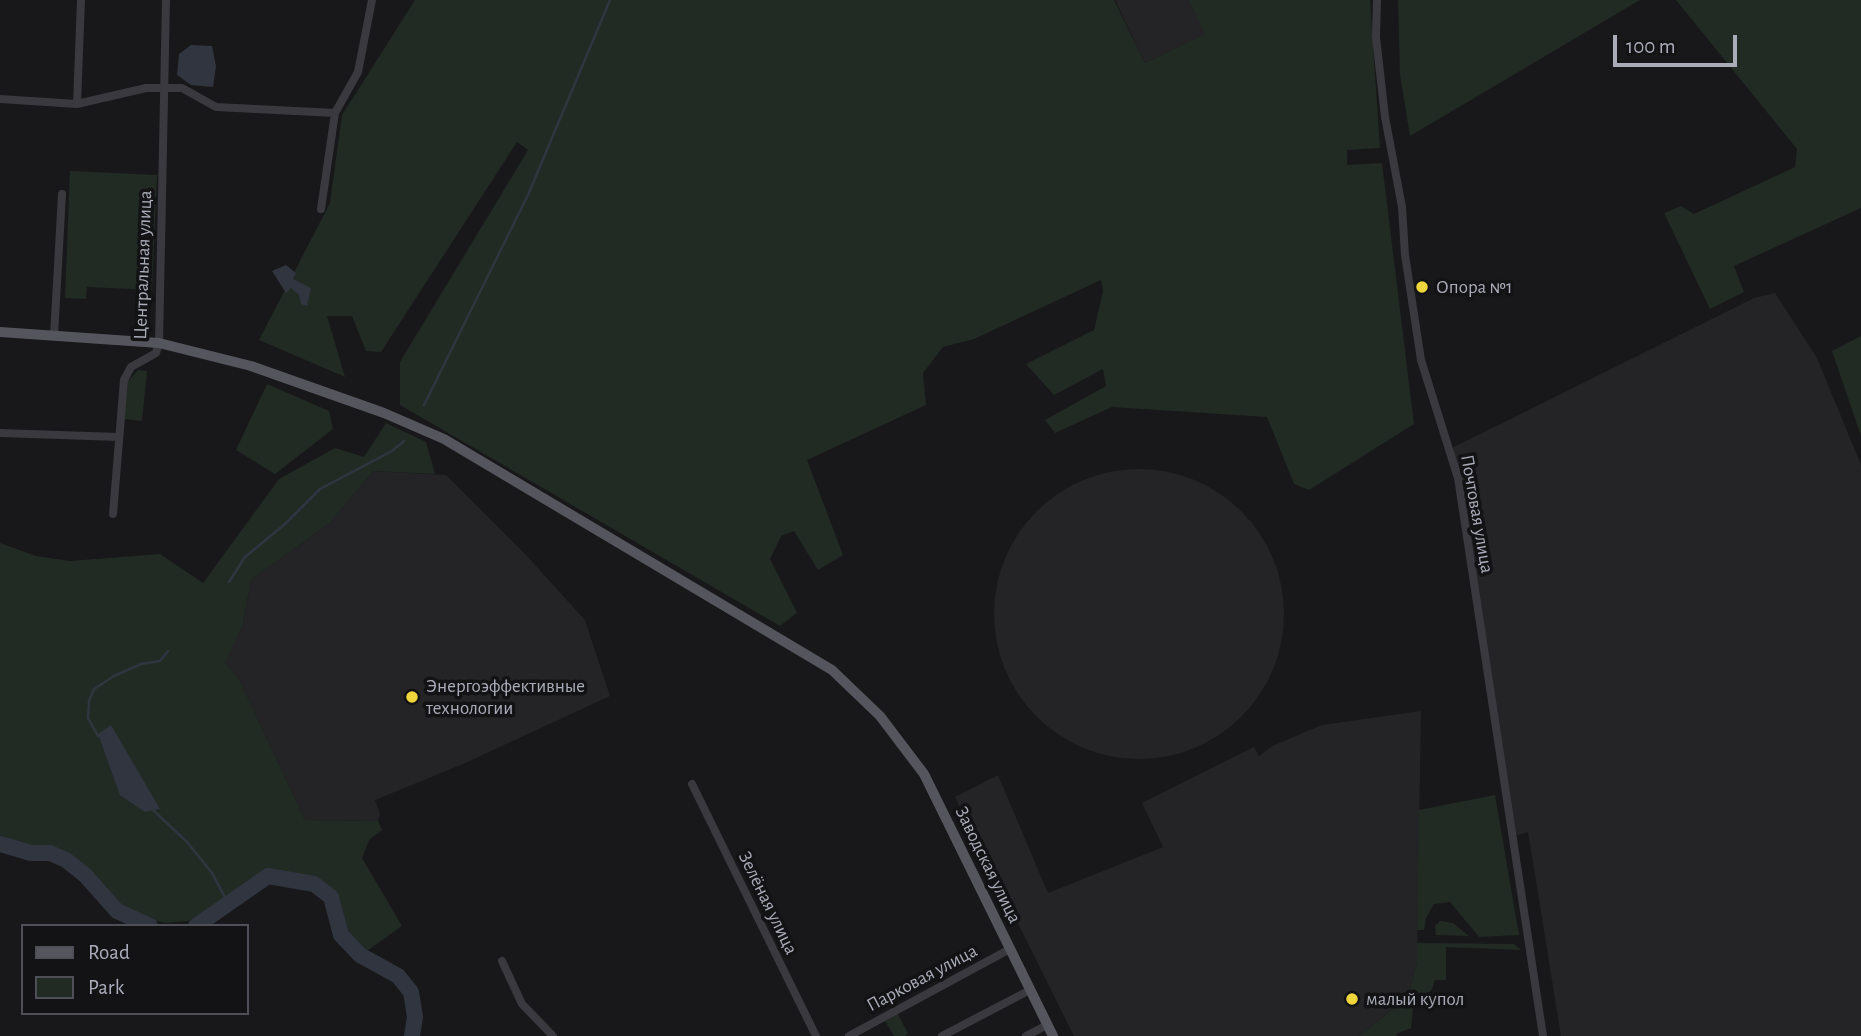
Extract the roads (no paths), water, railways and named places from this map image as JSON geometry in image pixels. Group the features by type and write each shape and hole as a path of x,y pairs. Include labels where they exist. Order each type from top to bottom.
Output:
{"main road":[{"name":"Заводская улица","path":"0,331 159,343 251,366 384,412 444,439 832,670 880,716 925,774 1053,1036"}],"street":[{"path":"77,104 81,0"},
{"name":"Центральная улица","path":"113,514 124,380 131,367 156,353 159,343 166,0"},
{"path":"321,209 335,113 358,72 372,0"},
{"name":"Почтовая улица","path":"1377,0 1376,37 1385,117 1402,207 1405,255 1421,360 1458,478 1543,1036"},
{"path":"0,99 77,104 146,88 182,88 216,107 335,113"},
{"path":"54,336 62,194"},
{"path":"0,433 118,437"},
{"name":"Зелёная улица","path":"692,784 816,1036"},
{"name":"Парковая улица","path":"849,1036 1010,950"},
{"path":"502,961 522,1004 553,1036"},
{"path":"942,1036 1030,990"},
{"path":"1026,1036 1047,1025"}],"waterway":[{"path":"424,405 528,195 610,0"},
{"path":"229,582 245,557 285,524 320,489 392,451 404,441"},
{"path":"98,736 88,718 89,701 94,689 141,664 160,661 168,651"},
{"path":"153,810 187,842 212,873 228,903"},
{"path":"0,844 31,853 50,853 66,860 85,875 117,911 146,924"},
{"path":"199,924 268,876 314,884 331,897 341,935 360,955 398,976 411,992 415,1017 412,1036"}],"place":[{"name":"Опора №1","path":"1422,287"},
{"name":"Энергоэффективные технологии","path":"412,697"},
{"name":"малый купол","path":"1352,999"}]}
